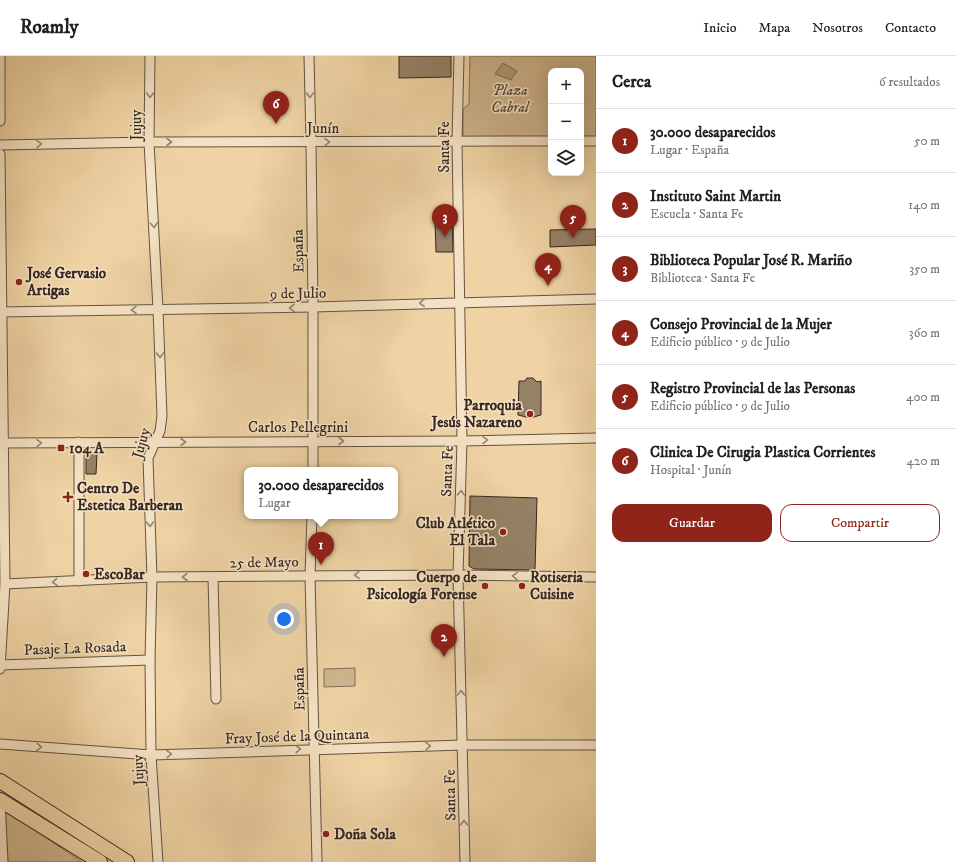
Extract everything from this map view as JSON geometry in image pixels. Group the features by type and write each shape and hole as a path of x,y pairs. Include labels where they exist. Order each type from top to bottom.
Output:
{"main road":[{"path":"0,781 127,862"},
{"path":"0,800 100,862"}],"street":[{"path":"0,56 0,121"},
{"name":"Jujuy","path":"150,56 149,142 162,416 160,431 148,458 152,577 150,660 151,755 158,862"},
{"name":"España","path":"309,56 313,307 313,467"},
{"name":"Santa Fe","path":"459,56 458,140 462,441 458,574 465,862"},
{"name":"Junín","path":"0,145 149,142 458,140 548,141"},
{"path":"584,141 596,141"},
{"path":"0,154 2,443 5,584 2,602 0,669"},
{"name":"9 de Julio","path":"1,312 313,307 596,299"},
{"name":"Carlos Pellegrini","path":"2,443 314,440 462,441 596,438"},
{"path":"79,442 79,581"},
{"name":"España","path":"312,519 310,576 317,862"},
{"name":"25 de Mayo","path":"5,584 152,577 458,574 596,577"},
{"path":"213,577 216,700"},
{"name":"Pasaje La Rosada","path":"0,665 150,660"},
{"name":"Fray José de la Quintana","path":"0,744 151,755 463,745 596,745"},
{"path":"0,800 3,862"}],"green space":[{"name":"Plaza Cabral","path":"470,56 596,56 596,140 584,140 584,68 548,68 548,140 463,140 463,109 469,104"},
{"path":"355,668 355,686 324,687 324,669"},
{"path":"5,810 82,862 8,862"}],"shaded area":[{"path":"503,63 517,71 511,80 495,74"}],"building":[{"path":"399,56 451,56 451,77 399,78"},
{"path":"435,222 452,222 453,252 436,252"},
{"path":"596,229 596,245 550,247 550,230"},
{"path":"527,378 533,378 537,382 541,381 541,415 530,418 518,415 519,381 525,381"},
{"path":"91,453 97,453 96,474 86,474 86,458"},
{"name":"Club Atlético El Tala","path":"470,496 537,498 535,570 474,569 469,566"}],"place":[{"name":"Clinica De Cirugia Plastica Corrientes","path":"276,124"},
{"name":"Biblioteca Popular José R. Mariño","path":"445,237"},
{"name":"Registro Provincial de las Personas","path":"573,238"},
{"name":"José Gervasio Artigas","path":"19,282"},
{"name":"Consejo Provincial de la Mujer","path":"548,286"},
{"name":"Parroquia Jesús Nazareno","path":"530,414"},
{"name":"104 A","path":"61,448"},
{"name":"Centro De Estetica Barberan","path":"68,497"},
{"name":"Club Atlético El Tala","path":"503,532"},
{"name":"30.000 desaparecidos","path":"321,565"},
{"name":"EscoBar","path":"86,574"},
{"name":"Cuerpo de Psicología Forense","path":"485,586"},
{"name":"Rotiseria Cuisine","path":"522,586"},
{"name":"Instituto Saint Martin","path":"444,657"},
{"name":"Doña Sola","path":"326,834"}]}
